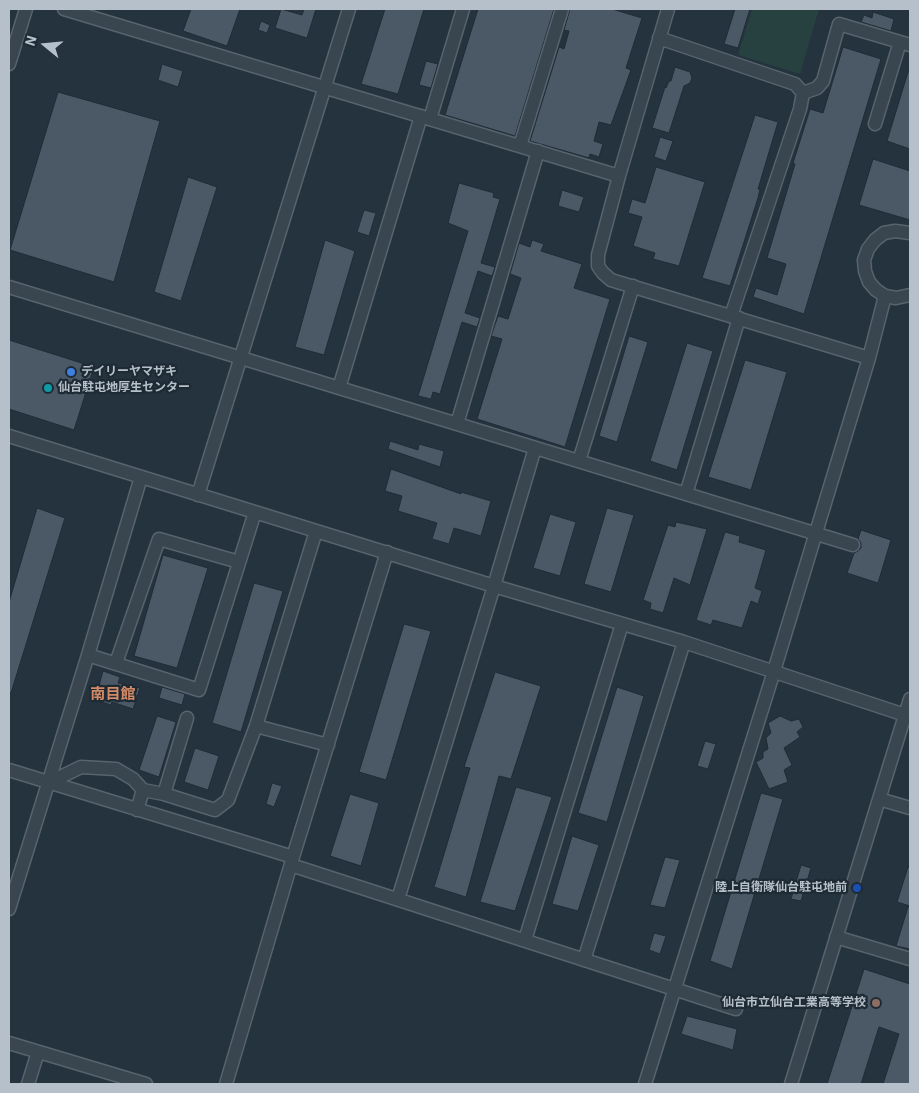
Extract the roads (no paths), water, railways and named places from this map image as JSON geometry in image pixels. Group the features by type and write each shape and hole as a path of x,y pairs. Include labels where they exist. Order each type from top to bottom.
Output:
{"street":[{"path":"9,64 26,9"},
{"path":"64,9 619,176"},
{"path":"198,495 349,9"},
{"path":"339,388 426,118 464,9"},
{"path":"520,146 562,9"},
{"path":"668,9 598,255 598,266 602,274 611,280 869,358"},
{"path":"803,93 817,88 823,81 839,24 905,44 875,124"},
{"path":"659,38 795,84 803,93"},
{"path":"686,494 735,317 800,109 803,93"},
{"path":"457,424 538,151"},
{"path":"910,234 895,231 884,234 875,240 868,249 864,260 864,271 868,282 876,290 885,296 896,298 910,295"},
{"path":"9,286 853,545"},
{"path":"579,461 633,286"},
{"path":"645,1084 774,671 869,358 885,296"},
{"path":"9,436 494,586 684,642 905,716"},
{"path":"398,899 535,448"},
{"path":"9,909 142,477"},
{"path":"88,654 199,690 255,512"},
{"path":"48,783 81,766 116,769 133,779 143,790 164,794 215,810 228,800 256,726 316,531"},
{"path":"116,664 159,539 239,562"},
{"path":"226,1084 387,552"},
{"path":"524,940 622,624"},
{"path":"584,960 684,642"},
{"path":"791,1084 879,799 906,731 905,716 910,700"},
{"path":"164,794 187,718"},
{"path":"256,726 328,745"},
{"path":"9,770 137,810 292,861 398,899 736,1009"},
{"path":"137,810 143,790"},
{"path":"879,799 910,808"},
{"path":"836,937 910,959"},
{"path":"9,1043 146,1084"},
{"path":"28,1084 38,1052"}],"place":[{"name":"デイリーヤマザキ","path":"71,372"},
{"name":"仙台駐屯地厚生センター","path":"48,388"},
{"name":"陸上自衛隊仙台駐屯地前","path":"857,888"},
{"name":"仙台市立仙台工業高等学校","path":"876,1003"}],"district":[{"name":"南目館","path":"113,695"}]}
